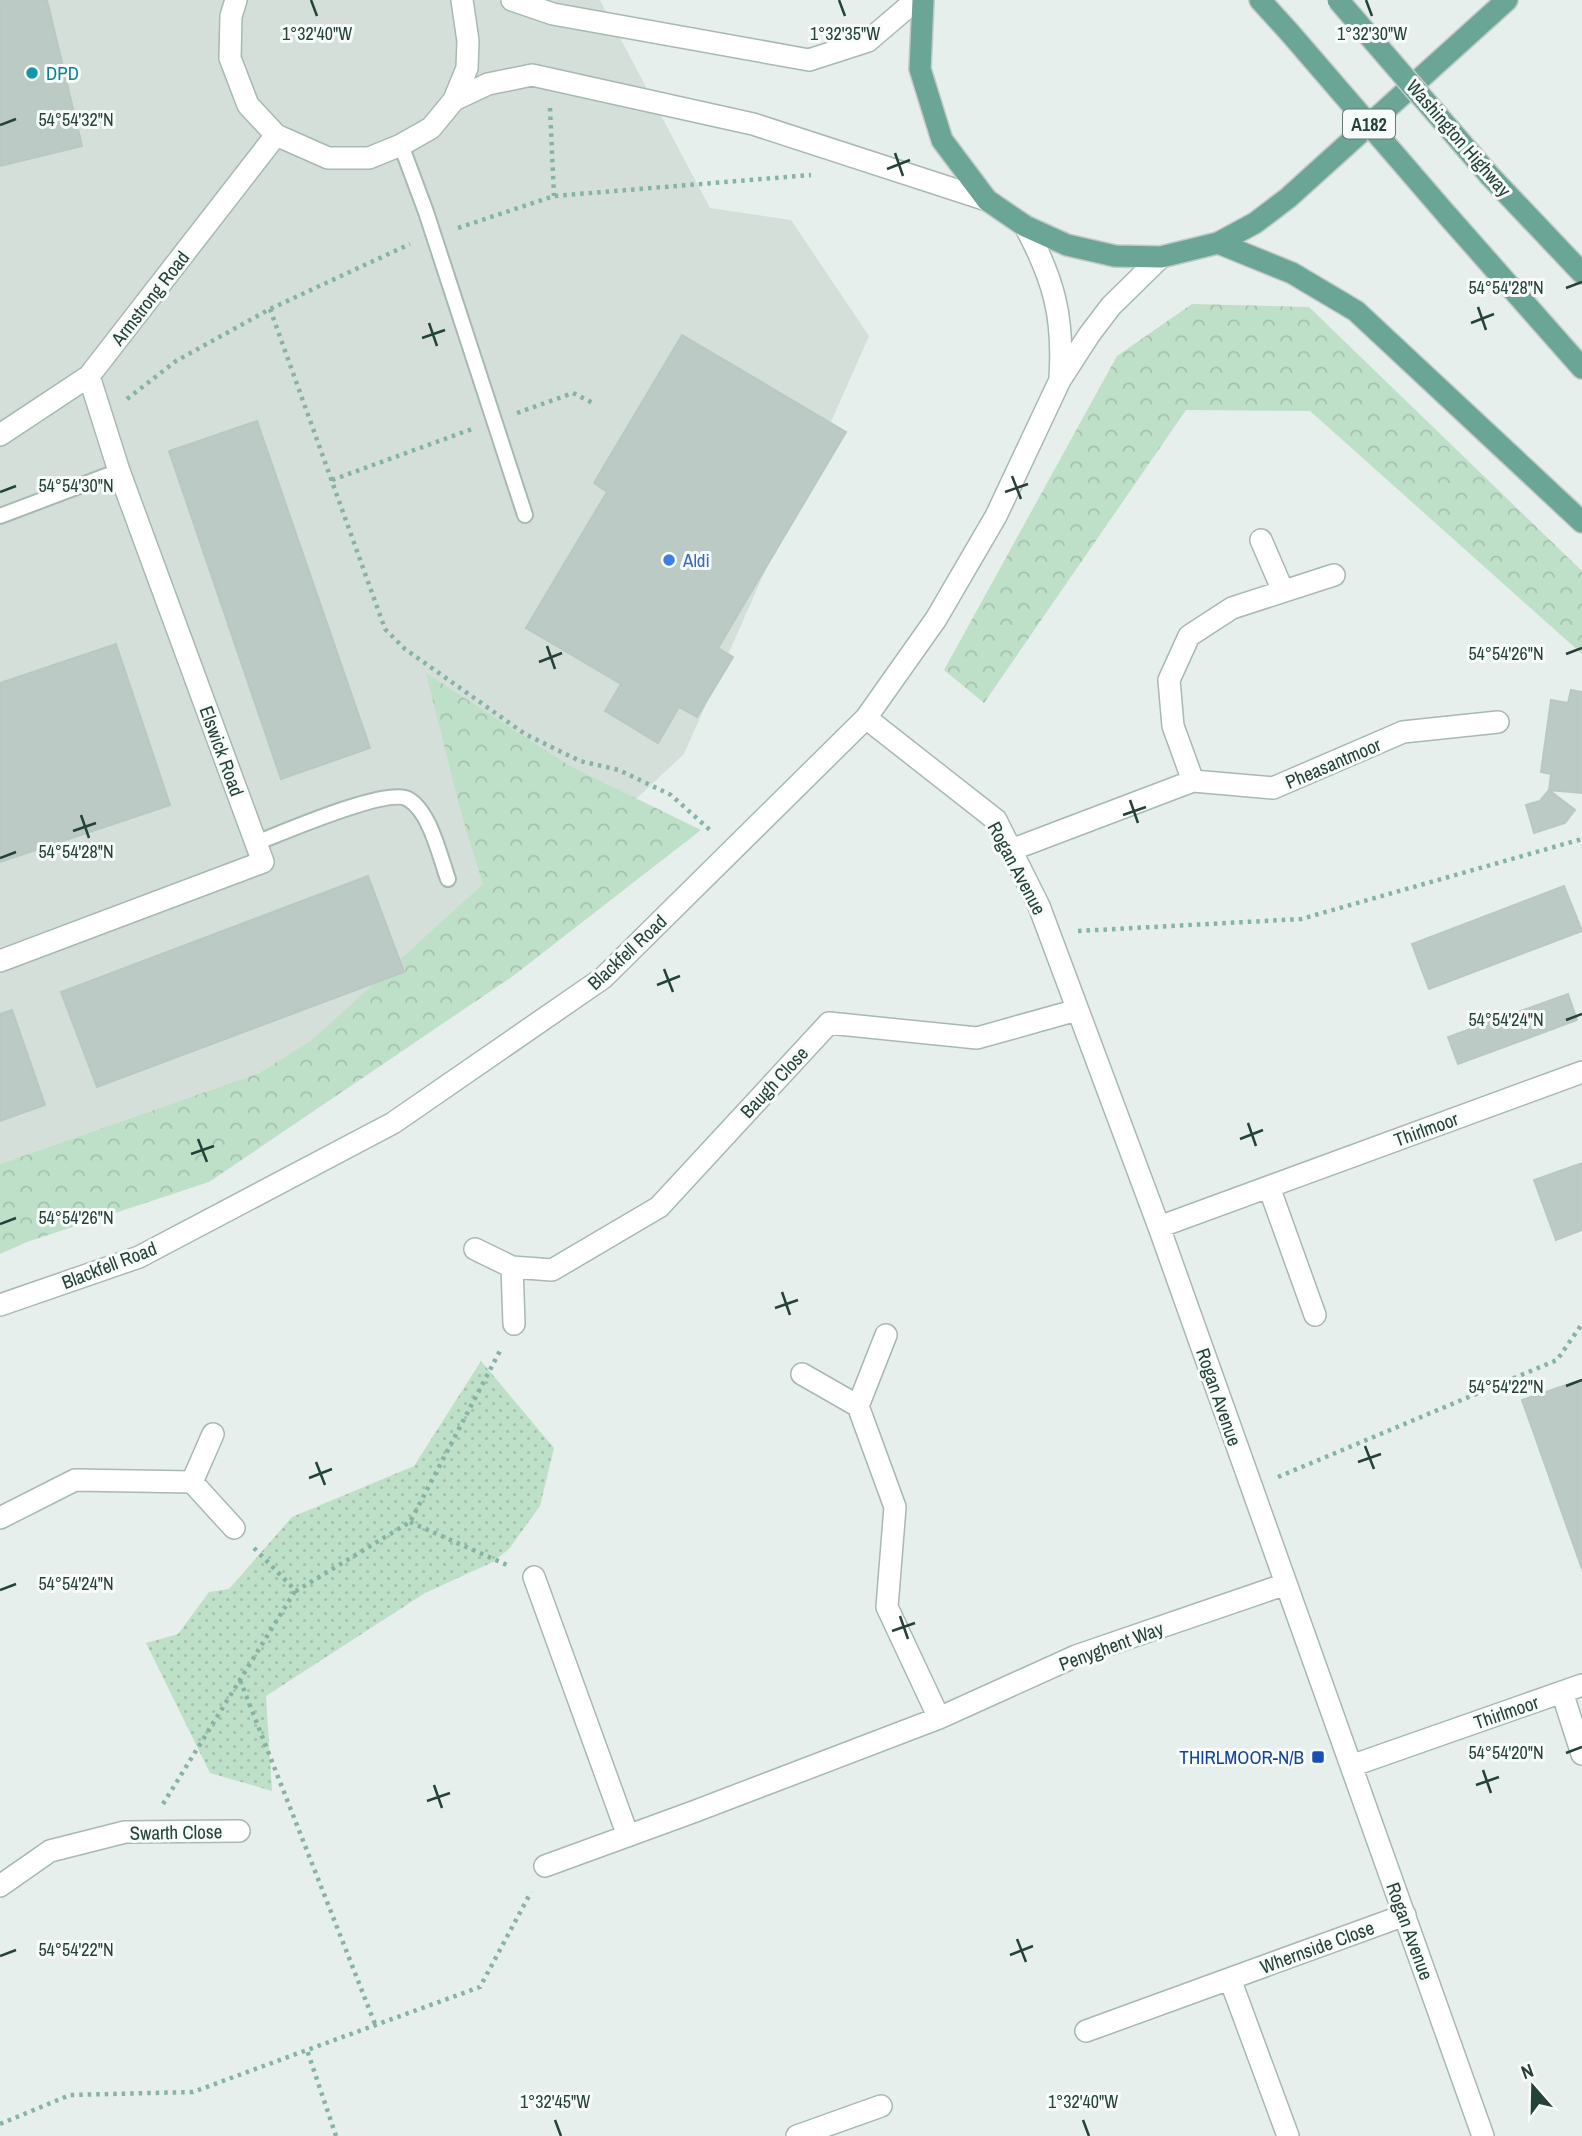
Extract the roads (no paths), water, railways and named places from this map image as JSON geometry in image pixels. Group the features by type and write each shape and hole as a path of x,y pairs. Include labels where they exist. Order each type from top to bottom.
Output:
{"main road":[{"path":"923,0 920,69 942,140 987,200 1026,226 1067,245 1115,256 1161,257 1218,243 1255,223 1288,198 1507,0"},
{"name":"A182","path":"1260,0 1582,368"},
{"name":"Washington Highway","path":"1338,0 1490,176 1582,273"},
{"path":"1218,243 1292,273 1356,311 1582,522"}],"street":[{"path":"236,0 231,16 230,58 247,104 276,135 328,158 369,158 401,145 430,128 454,100 467,68 468,41 461,0"},
{"path":"512,0 553,14 809,60 868,41 916,0"},
{"path":"454,100 488,84 533,75 753,124 987,200"},
{"name":"Armstrong Road","path":"0,435 89,376 276,135"},
{"name":"Blackfell Road","path":"1026,226 1052,282 1059,310 1062,347 1060,380"},
{"name":"Blackfell Road","path":"0,1305 139,1257 393,1123 603,978 866,718 936,619 996,516 1060,380 1111,306 1161,257"},
{"name":"Elswick Road","path":"89,376 119,471 256,843"},
{"path":"1261,540 1283,591"},
{"path":"1193,781 1173,726 1169,680 1189,636 1232,608 1334,575"},
{"name":"Rogan Avenue","path":"866,718 996,820 1039,906 1159,1227 1483,2136"},
{"name":"Pheasantmoor","path":"1011,850 1193,781 1273,788 1403,732 1498,722"},
{"path":"0,961 262,862 256,843"},
{"name":"Baugh Close","path":"475,1249 512,1267 552,1270 659,1207 829,1023 977,1038 1077,1010"},
{"name":"Thirlmoor","path":"1159,1227 1582,1072"},
{"path":"1269,1186 1315,1315"},
{"path":"512,1267 514,1324"},
{"path":"858,1406 886,1335"},
{"path":"802,1374 858,1406 895,1507 887,1607 939,1718"},
{"path":"192,1482 213,1434"},
{"path":"0,1518 75,1480 192,1482 234,1528"},
{"path":"534,1577 628,1836"},
{"name":"Penyghent Way","path":"545,1866 939,1718 1076,1656 1286,1584"},
{"path":"1572,1689 1582,1754"},
{"name":"Thirlmoor","path":"1351,1766 1572,1689"},
{"name":"Swarth Close","path":"0,1886 50,1851 125,1832 239,1831"},
{"name":"Whernside Close","path":"1086,2031 1405,1915"},
{"path":"1230,1979 1288,2136"},
{"path":"797,2136 881,2106"}],"lane":[{"path":"401,145 426,212 524,515"},
{"path":"0,516 119,471"},
{"path":"256,843 370,801 395,796 407,798 419,808 431,831 448,879"}],"place":[{"name":"DPD","path":"32,73"},
{"name":"Aldi","path":"669,560"},
{"name":"THIRLMOOR-N/B","path":"1318,1757"}]}
